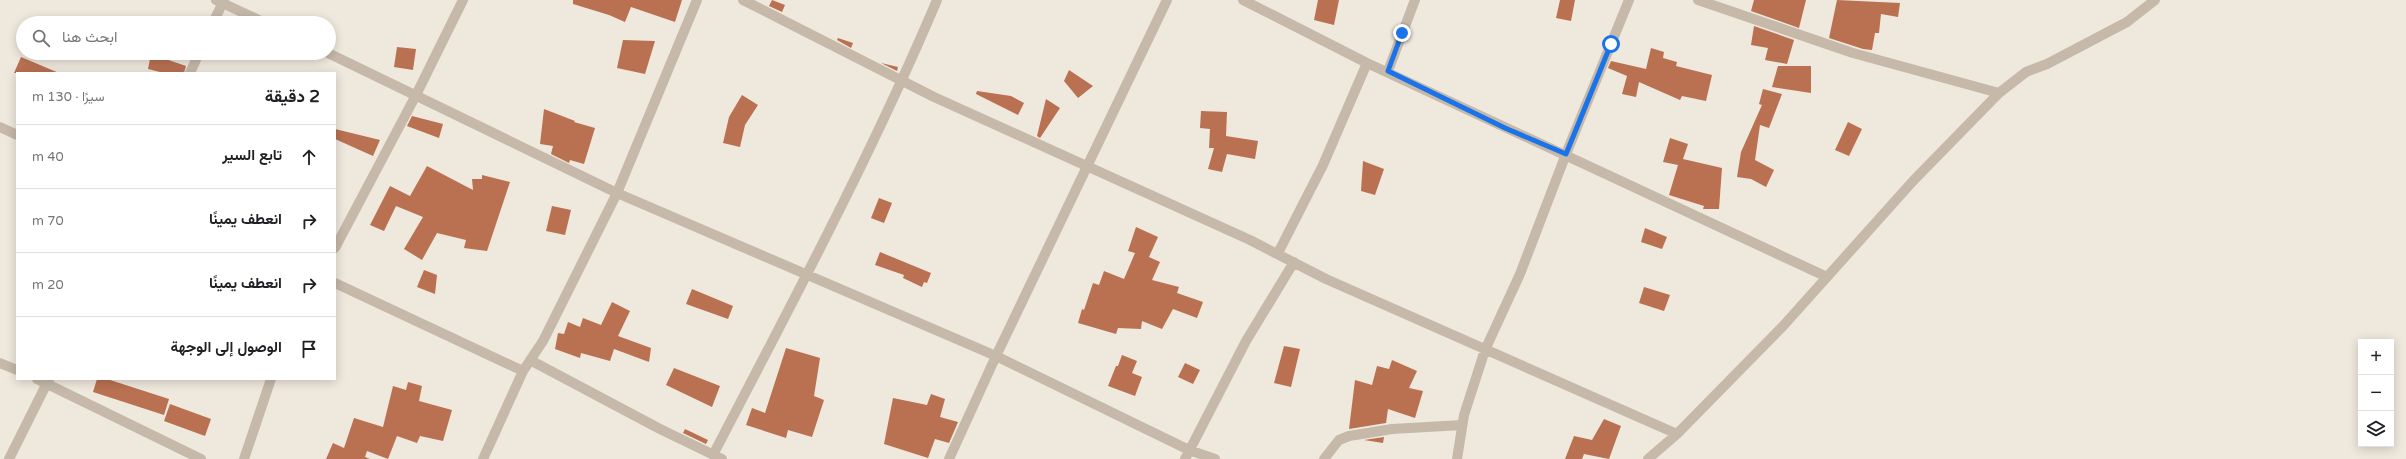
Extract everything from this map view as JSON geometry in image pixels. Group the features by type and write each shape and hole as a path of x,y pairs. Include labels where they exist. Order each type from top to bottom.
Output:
{"street":[{"path":"336,246 416,95 463,0"},
{"path":"483,459 523,371 542,341 617,193 697,0"},
{"path":"744,0 902,82 1278,254 1326,279 1678,434"},
{"path":"530,360 719,458 806,275 902,82 937,0"},
{"path":"949,459 996,356 1167,0"},
{"path":"1243,0 1367,63 1388,71 1505,128 1566,154 1827,277"},
{"path":"1388,71 1415,0"},
{"path":"1457,459 1462,425 1485,350 1520,274 1566,154 1629,0"},
{"path":"1698,0 1853,53 1999,93"},
{"path":"1648,459 1678,434 1827,277 1914,181 1999,93 2026,72 2047,64 2126,22 2156,0"},
{"path":"216,16 221,1 251,16"},
{"path":"336,57 617,193 996,356 1187,454 1215,459"},
{"path":"190,72 196,60"},
{"path":"1278,254 1323,165 1367,63"},
{"path":"0,127 16,135"},
{"path":"1187,454 1246,341 1294,262"},
{"path":"336,283 523,371"},
{"path":"0,363 16,370"},
{"path":"244,459 271,380"},
{"path":"9,459 48,381 201,459"},
{"path":"1324,459 1339,440 1349,436 1392,429 1462,425"}],"building":[{"path":"573,0 682,0 675,22 631,7 625,22 609,15 573,4"},
{"path":"772,0 785,5 782,12 769,6"},
{"path":"1318,0 1339,0 1334,25 1314,20"},
{"path":"1560,0 1575,0 1571,21 1556,18"},
{"path":"1754,0 1806,0 1799,28 1751,11"},
{"path":"1837,0 1900,3 1898,17 1881,14 1879,33 1875,33 1872,50 1863,49 1829,38"},
{"path":"1754,26 1794,40 1787,64 1765,60 1768,48 1751,45"},
{"path":"838,38 853,43 851,48 837,40"},
{"path":"623,40 655,41 645,74 617,68"},
{"path":"397,47 416,49 413,70 394,67"},
{"path":"1651,48 1664,52 1663,58 1677,62 1676,66 1712,75 1706,101 1682,96 1680,100 1639,82 1636,97 1622,94 1627,76 1608,68 1611,61 1646,69"},
{"path":"20,60 28,60 57,72 16,72 14,73"},
{"path":"150,60 168,60 186,66 184,72 160,72 148,69"},
{"path":"881,63 898,67 897,71"},
{"path":"1778,66 1811,66 1811,93 1772,87"},
{"path":"1069,70 1093,86 1078,98 1064,81"},
{"path":"1763,89 1782,94 1769,128 1760,125 1755,160 1774,170 1766,187 1751,179 1737,177 1741,152 1762,105 1759,104"},
{"path":"977,91 1011,96 1024,103 1018,115 976,94"},
{"path":"742,95 758,105 745,125 740,147 723,143 729,117"},
{"path":"1046,99 1060,108 1040,138 1037,136"},
{"path":"544,109 575,121 574,122 595,128 584,164 570,160 569,163 551,154 553,146 540,144"},
{"path":"1201,111 1227,112 1226,136 1258,141 1255,159 1227,154 1222,172 1208,169 1214,148 1209,148 1210,129 1200,128"},
{"path":"412,116 443,124 439,138 407,126"},
{"path":"1848,122 1862,129 1849,156 1835,150"},
{"path":"336,129 380,140 373,156 336,139"},
{"path":"1670,138 1688,144 1683,159 1722,168 1719,209 1703,209 1704,206 1669,195 1678,165 1663,162"},
{"path":"1363,161 1384,169 1375,195 1361,191"},
{"path":"427,166 473,190 472,179 482,179 482,175 510,182 487,251 464,248 466,240 437,233 422,260 404,249 423,217 396,206 384,231 370,225 390,186 410,196"},
{"path":"879,198 892,203 884,223 871,218"},
{"path":"552,206 571,210 565,235 546,231"},
{"path":"1136,227 1158,237 1149,257 1160,262 1152,280 1179,287 1177,293 1203,302 1197,318 1173,309 1162,329 1142,321 1141,329 1118,328 1116,334 1078,323 1093,283 1099,285 1104,271 1124,279 1135,253 1128,251"},
{"path":"1645,228 1667,237 1662,249 1641,242"},
{"path":"880,252 931,273 927,283 924,282 922,287 903,278 904,275 875,265"},
{"path":"424,270 437,275 435,294 417,287"},
{"path":"1644,287 1670,295 1664,311 1639,303"},
{"path":"692,289 733,306 728,319 686,304"},
{"path":"612,302 630,311 618,336 651,348 649,362 614,349 610,361 581,353 580,358 555,349 558,333 564,334 568,322 580,327 583,318 601,325"},
{"path":"1284,346 1300,349 1291,387 1274,383"},
{"path":"786,348 820,358 814,396 824,400 812,437 788,430 786,438 746,425 752,408 765,413"},
{"path":"1122,355 1137,361 1132,373 1142,377 1135,396 1108,386"},
{"path":"1392,360 1417,371 1409,388 1423,391 1415,418 1388,409 1386,423 1349,429 1355,380 1372,385 1377,366 1389,369"},
{"path":"1185,363 1200,370 1193,384 1178,377"},
{"path":"674,368 720,386 712,407 666,385"},
{"path":"97,380 110,380 169,399 164,415 93,392"},
{"path":"408,382 422,386 419,401 452,410 443,441 420,436 417,443 397,436 388,459 367,451 365,457 370,459 326,459 333,443 344,448 354,418 383,427 393,386 406,390"},
{"path":"931,394 945,399 940,417 958,422 949,443 935,439 928,458 884,444 893,398 927,405"},
{"path":"170,404 211,419 205,436 164,421"},
{"path":"1604,419 1621,426 1609,459 1584,454 1582,459 1565,459 1574,436 1592,440"},
{"path":"685,429 708,440 706,444 683,433"},
{"path":"1384,437 1383,443 1364,440"}],"route":[{"path":"1402,33 1388,71 1505,128 1566,154 1611,44"}]}
